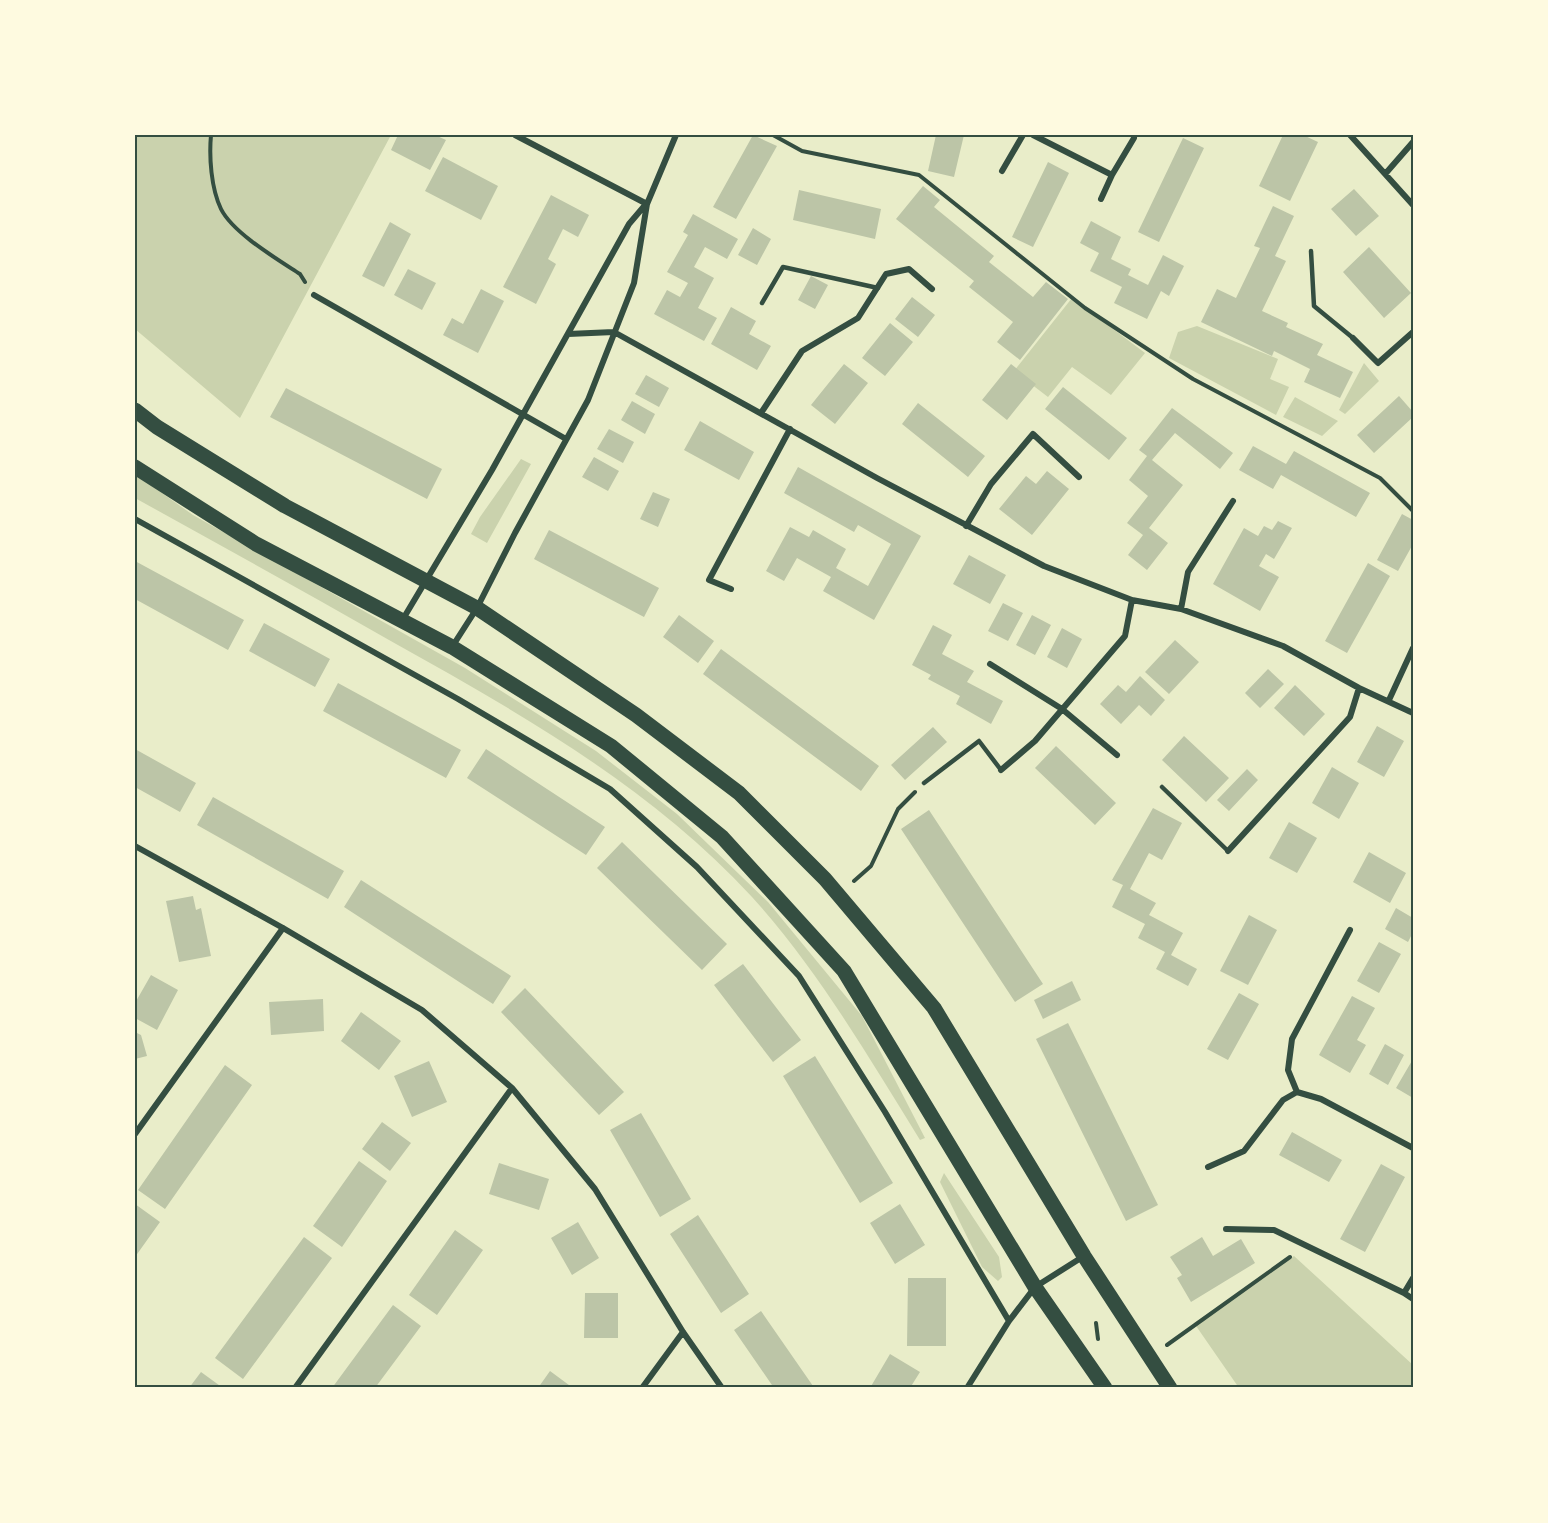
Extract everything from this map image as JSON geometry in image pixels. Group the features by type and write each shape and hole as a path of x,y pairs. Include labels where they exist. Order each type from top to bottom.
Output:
{"main road":[{"path":"135,410 157,427 285,506 477,608 636,715 739,793 838,895 934,1008 1084,1256 1170,1388"},
{"path":"135,467 256,544 452,647 611,747 722,837 844,971 1035,1287 1105,1388"}],"street":[{"path":"515,135 647,204"},
{"path":"452,647 477,608 588,400 634,283 647,204 676,135"},
{"path":"1002,171 1023,135"},
{"path":"1033,135 1112,175"},
{"path":"1350,135 1413,205"},
{"path":"1101,199 1134,138"},
{"path":"1386,173 1413,142"},
{"path":"402,622 424,580 492,470 629,224 647,204"},
{"path":"761,413 801,351 858,318 886,274 909,269 932,290"},
{"path":"314,296 566,439"},
{"path":"568,334 614,332 966,526 1044,566 1132,600 1181,609 1283,646 1359,688 1413,713"},
{"path":"1353,338 1378,363 1413,332"},
{"path":"731,589 709,580 765,471 790,429"},
{"path":"966,526 991,484 1033,434 1079,477"},
{"path":"1181,609 1188,572 1233,501"},
{"path":"135,519 458,699 610,789 697,867 798,976 885,1112 1009,1321"},
{"path":"1001,770 1035,741 1125,636 1132,600"},
{"path":"1389,700 1413,648"},
{"path":"990,664 1062,709 1117,755"},
{"path":"1228,851 1350,717 1359,688"},
{"path":"135,846 283,928 422,1010 512,1088 595,1189 683,1332 722,1388"},
{"path":"135,1134 283,928"},
{"path":"1297,1092 1288,1070 1292,1039 1350,930"},
{"path":"295,1388 512,1088"},
{"path":"1208,1167 1244,1151 1283,1100 1297,1092 1321,1099 1413,1148"},
{"path":"1226,1229 1274,1230 1413,1299"},
{"path":"967,1388 1009,1321 1035,1287 1084,1256"},
{"path":"1404,1293 1413,1278"},
{"path":"642,1388 683,1332"}],"lane":[{"path":"1311,251 1314,306 1353,338"},
{"path":"762,303 783,267 878,288"},
{"path":"924,783 979,741 1001,770"},
{"path":"1162,787 1228,851"}],"path":[{"path":"211,135 211,171 221,209 249,239 300,274 314,296"},
{"path":"773,135 802,151 919,175 1085,308 1193,379 1380,478 1413,511"},
{"path":"838,895 870,866 898,809 924,783"},
{"path":"1149,1357 1305,1245"},
{"path":"1096,1323 1098,1339"}],"green space":[{"path":"135,135 391,135 240,418 135,329"},
{"path":"1072,298 1145,353 1111,395 1072,367 1048,397 1014,371"},
{"path":"1197,326 1278,359 1270,379 1289,387 1276,415 1169,358 1178,332"},
{"path":"1364,363 1379,381 1345,414 1339,410"},
{"path":"1295,397 1338,421 1322,436 1283,417"},
{"path":"521,459 531,464 487,543 471,534 480,517"},
{"path":"135,474 193,515 465,668 596,751 677,814 768,902 862,1016 925,1138 920,1140 841,1014 776,925 713,857 671,821 627,786 581,754 486,695 135,498"},
{"path":"944,1173 999,1257 1002,1277 998,1281 982,1267 940,1182"},
{"path":"1294,1256 1413,1365 1413,1388 1239,1388 1194,1323"}],"building":[{"path":"398,135 435,135 446,140 430,170 391,150"},
{"path":"753,135 777,146 736,219 713,207"},
{"path":"936,135 964,135 954,177 928,171"},
{"path":"1283,135 1303,135 1318,142 1290,201 1259,186"},
{"path":"1183,138 1204,148 1159,242 1138,232"},
{"path":"443,157 498,186 481,220 425,191"},
{"path":"1048,162 1069,173 1033,247 1012,237"},
{"path":"923,186 940,200 934,207 994,256 989,262 1033,297 1046,282 1068,299 1020,360 997,342 1013,322 969,287 974,281 896,219"},
{"path":"1354,189 1379,216 1356,236 1331,209"},
{"path":"799,190 881,209 875,239 793,220"},
{"path":"551,195 589,215 578,237 563,229 548,259 556,264 536,304 503,287"},
{"path":"1273,206 1294,216 1275,256 1286,261 1262,311 1288,323 1286,327 1323,344 1317,355 1353,372 1340,398 1304,382 1310,369 1274,351 1272,356 1201,322 1217,289 1236,298 1260,248 1254,246"},
{"path":"693,214 738,239 727,259 705,247 694,267 714,278 698,308 717,318 704,341 654,314 667,290 680,297 688,283 667,272 688,235 683,232"},
{"path":"1091,221 1121,237 1111,259 1131,269 1128,275 1148,285 1163,255 1184,266 1169,296 1161,291 1147,319 1114,303 1122,287 1090,271 1099,253 1080,243"},
{"path":"390,222 411,234 384,287 362,276"},
{"path":"753,228 771,239 757,265 738,255"},
{"path":"1369,247 1411,293 1384,318 1343,272"},
{"path":"408,269 436,283 422,310 394,295"},
{"path":"811,276 828,285 815,309 798,300"},
{"path":"481,289 504,301 478,353 443,335 452,318 463,324"},
{"path":"912,297 935,315 918,337 895,319"},
{"path":"731,307 756,321 749,334 771,346 757,370 711,344"},
{"path":"890,323 913,342 885,376 862,358"},
{"path":"844,364 868,383 835,424 811,405"},
{"path":"1011,364 1036,384 1007,420 982,400"},
{"path":"646,375 669,388 659,407 635,394"},
{"path":"1063,387 1127,438 1109,460 1045,409"},
{"path":"286,388 442,469 427,499 270,417"},
{"path":"1399,396 1413,412 1413,417 1374,453 1357,435"},
{"path":"632,401 655,414 645,434 621,420"},
{"path":"918,403 985,456 968,477 902,424"},
{"path":"1172,408 1233,453 1220,469 1175,433 1152,460 1183,485 1149,528 1168,543 1147,570 1128,555 1143,535 1127,523 1148,496 1129,480 1147,456 1139,450"},
{"path":"700,421 754,452 739,480 684,450"},
{"path":"609,429 634,442 623,463 597,449"},
{"path":"1253,446 1286,464 1294,451 1370,493 1356,517 1281,475 1273,489 1239,470"},
{"path":"594,457 619,471 608,491 582,477"},
{"path":"798,467 921,536 874,620 823,591 831,577 797,558 784,581 766,571 790,527 809,537 813,530 846,549 836,568 868,586 891,544 858,525 854,532 784,493"},
{"path":"1047,471 1069,489 1032,535 999,509 1026,476 1036,484"},
{"path":"653,492 670,499 658,527 640,519"},
{"path":"1402,514 1413,520 1413,544 1398,571 1377,560"},
{"path":"1278,521 1292,528 1274,559 1266,554 1259,566 1279,577 1260,611 1213,584 1244,528 1258,536 1264,526 1272,530"},
{"path":"549,530 659,588 644,617 534,559"},
{"path":"969,555 1006,575 990,604 953,584"},
{"path":"135,561 244,620 228,650 135,599"},
{"path":"1368,563 1390,576 1347,653 1325,641"},
{"path":"1003,603 1023,613 1008,641 988,631"},
{"path":"679,615 714,641 698,663 663,637"},
{"path":"1032,615 1051,625 1035,655 1016,645"},
{"path":"264,623 330,659 315,687 249,651"},
{"path":"933,625 952,635 942,654 974,671 967,682 1003,701 991,724 956,704 960,696 928,679 931,675 912,665"},
{"path":"1062,628 1082,639 1067,668 1047,657"},
{"path":"1175,640 1199,662 1169,694 1145,672"},
{"path":"721,649 879,766 861,791 703,674"},
{"path":"1268,669 1284,684 1260,708 1245,693"},
{"path":"1140,676 1165,700 1151,716 1139,705 1121,724 1100,704 1118,685 1126,692"},
{"path":"338,683 461,750 446,778 323,711"},
{"path":"1295,685 1325,714 1304,736 1274,708"},
{"path":"1377,726 1404,741 1384,777 1357,762"},
{"path":"933,727 947,742 905,780 891,765"},
{"path":"1184,736 1229,778 1206,802 1162,760"},
{"path":"1056,746 1116,803 1095,825 1035,768"},
{"path":"135,749 196,783 180,812 135,787"},
{"path":"486,749 605,827 586,855 467,778"},
{"path":"1332,767 1359,783 1339,819 1312,803"},
{"path":"1247,769 1258,780 1229,811 1217,800"},
{"path":"213,797 344,871 328,899 197,825"},
{"path":"1153,808 1182,823 1162,860 1149,853 1130,889 1156,903 1149,915 1183,933 1171,955 1197,969 1188,986 1156,969 1165,952 1138,938 1145,924 1112,907 1123,885 1112,880"},
{"path":"929,810 1043,984 1015,1002 901,829"},
{"path":"1289,822 1317,838 1297,873 1269,858"},
{"path":"622,842 727,944 702,970 597,868"},
{"path":"1369,852 1406,873 1390,903 1353,882"},
{"path":"361,880 511,976 493,1004 344,907"},
{"path":"193,896 196,910 201,908 211,956 179,962 166,901"},
{"path":"1396,908 1413,918 1413,932 1408,942 1385,929"},
{"path":"1249,915 1277,930 1248,985 1220,971"},
{"path":"1379,942 1401,954 1379,993 1357,981"},
{"path":"743,964 801,1040 773,1062 714,985"},
{"path":"151,975 178,990 157,1030 135,1018 135,1003"},
{"path":"1072,981 1081,1000 1043,1019 1034,1000"},
{"path":"525,988 624,1092 599,1115 501,1012"},
{"path":"1239,993 1259,1004 1228,1060 1207,1049"},
{"path":"1352,996 1375,1008 1357,1040 1366,1045 1350,1073 1319,1055"},
{"path":"323,999 324,1031 271,1035 269,1002"},
{"path":"361,1012 401,1041 379,1070 341,1041"},
{"path":"1068,1023 1158,1205 1126,1221 1036,1039"},
{"path":"135,1032 141,1035 147,1056 135,1059"},
{"path":"1385,1044 1404,1055 1388,1085 1369,1074"},
{"path":"815,1056 893,1183 860,1203 783,1076"},
{"path":"1413,1059 1413,1098 1396,1088"},
{"path":"429,1061 447,1102 412,1117 394,1076"},
{"path":"225,1065 252,1085 165,1209 138,1190"},
{"path":"641,1113 691,1199 660,1217 610,1130"},
{"path":"382,1122 411,1143 390,1171 362,1149"},
{"path":"1292,1132 1342,1160 1329,1182 1279,1155"},
{"path":"359,1161 387,1181 342,1247 313,1226"},
{"path":"499,1163 549,1179 539,1210 489,1194"},
{"path":"1381,1164 1405,1177 1365,1252 1340,1239"},
{"path":"135,1204 160,1222 135,1257"},
{"path":"900,1204 925,1245 895,1264 870,1223"},
{"path":"698,1215 749,1294 721,1313 670,1234"},
{"path":"578,1222 599,1258 572,1275 551,1238"},
{"path":"455,1230 483,1250 437,1315 409,1295"},
{"path":"304,1237 332,1258 243,1379 215,1358"},
{"path":"1202,1237 1213,1256 1241,1239 1255,1263 1191,1302 1177,1278 1182,1275 1170,1257"},
{"path":"908,1278 946,1278 946,1346 907,1346"},
{"path":"585,1293 618,1293 618,1338 584,1338"},
{"path":"393,1305 421,1326 375,1388 332,1388"},
{"path":"761,1311 813,1386 774,1388 734,1330"},
{"path":"890,1354 920,1372 910,1388 870,1388"},
{"path":"550,1371 573,1388 538,1388"},
{"path":"201,1372 223,1388 189,1388"}]}
